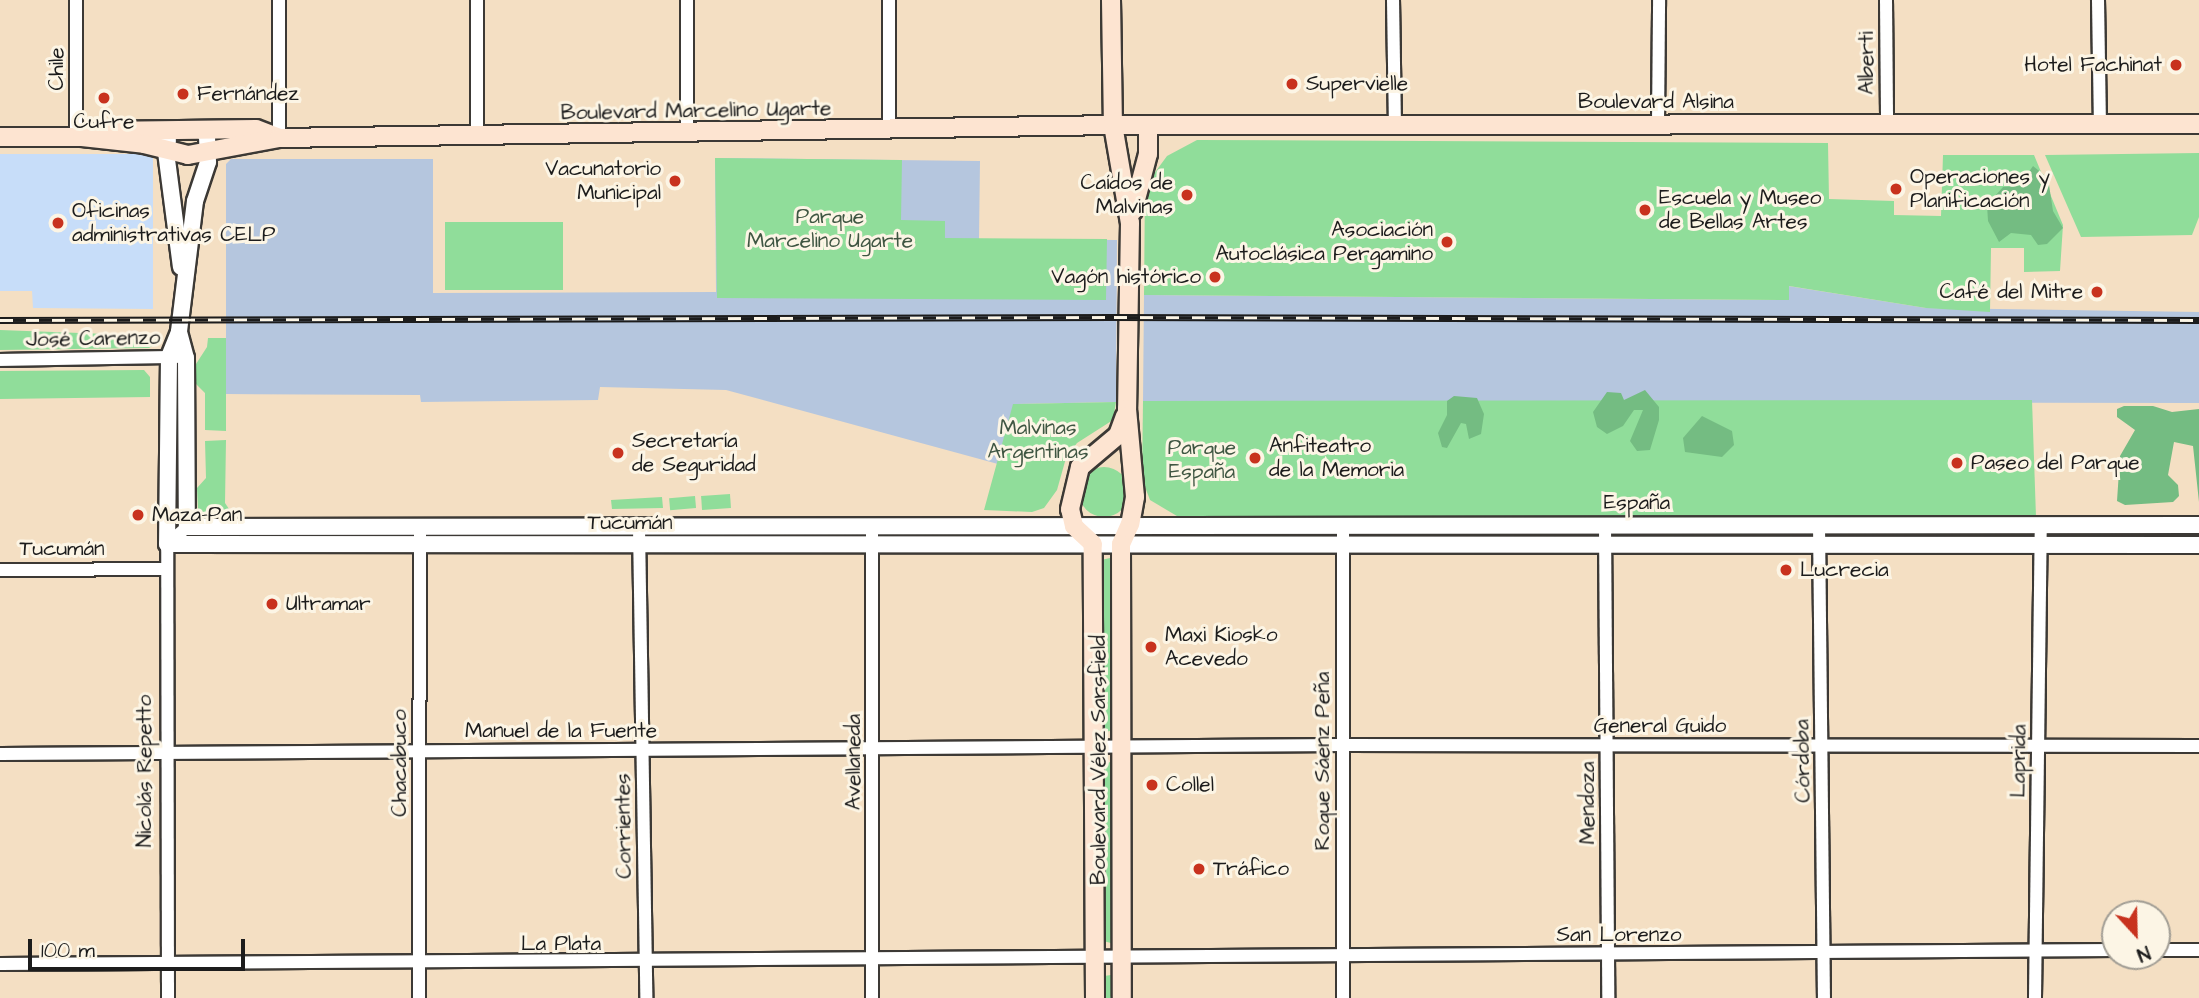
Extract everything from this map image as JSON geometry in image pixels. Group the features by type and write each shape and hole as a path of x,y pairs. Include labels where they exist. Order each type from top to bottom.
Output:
{"main road":[{"path":"1111,0 1113,125 1130,223"},
{"name":"Boulevard Alsina","path":"1113,125 2199,124"},
{"name":"Boulevard Marcelino Ugarte","path":"0,137 79,137 144,144 166,152 208,151 279,138 687,135 1113,125"},
{"path":"1130,223 1148,154 1148,125"},
{"name":"Boulevard Marcelino Ugarte","path":"79,137 101,131 256,129 279,138"},
{"name":"Boulevard Vélez Sarsfield","path":"1122,998 1121,544 1130,524 1134,471 1127,409 1130,223"},
{"path":"1093,544 1074,526 1070,509 1075,477 1085,461 1118,435 1127,409"},
{"name":"Boulevard Vélez Sarsfield","path":"1093,544 1095,998"}],"street":[{"name":"Chile","path":"76,0 79,137"},
{"path":"279,0 279,138"},
{"path":"477,0 477,136"},
{"path":"687,0 687,135"},
{"path":"889,0 890,131"},
{"path":"1393,0 1395,125"},
{"path":"1658,125 1659,0"},
{"name":"Alberti","path":"1886,0 1886,125"},
{"path":"2098,0 2100,125"},
{"name":"Nicolás Repetto","path":"173,129 166,152 183,287"},
{"name":"Nicolás Repetto","path":"168,998 166,569 169,357 179,332 183,287 208,151 207,136 201,129"},
{"name":"Nicolás Repetto","path":"179,332 186,358 187,527"},
{"name":"José Carenzo","path":"0,359 186,358"},
{"name":"Mendoza","path":"1605,524 1608,998"},
{"name":"Córdoba","path":"1819,524 1824,998"},
{"name":"Roque Sáenz Peña","path":"1343,525 1343,998"},
{"name":"Laprida","path":"2035,998 2041,525"},
{"name":"España","path":"1074,526 2199,525"},
{"name":"Tucumán","path":"167,544 420,545 872,527 1074,526"},
{"path":"167,544 187,527"},
{"name":"Tucumán","path":"187,527 420,527 872,545 1093,544"},
{"name":"Chacabuco","path":"419,998 420,527"},
{"name":"Avellaneda","path":"872,527 872,998"},
{"name":"Corrientes","path":"639,536 646,998"},
{"name":"España","path":"1093,544 2199,545"},
{"name":"Tucumán","path":"0,570 166,569"},
{"name":"General Guido","path":"1122,747 2199,746"},
{"name":"Manuel de la Fuente","path":"0,754 1122,747"},
{"name":"San Lorenzo","path":"1122,959 1344,954 1824,955 2101,950"},
{"path":"2171,950 2199,950"},
{"name":"La Plata","path":"0,964 646,964 872,959 1122,959"}],"shaded area":[{"path":"0,154 153,154 153,309 33,308 32,291 0,291"},
{"path":"715,158 980,161 979,239 1117,240 1116,402 1014,404 998,464 726,390 600,387 598,400 421,402 420,395 226,394 226,164 231,159 433,159 433,293 716,292"},
{"path":"1788,286 1926,308 2199,312 2199,403 1143,401 1144,295 1789,300"}],"green space":[{"path":"1197,140 1828,143 1829,199 1894,201 1894,215 1941,216 1943,155 2034,155 2063,225 2060,271 2024,272 2024,248 1991,248 1990,312 1926,308 1789,286 1789,300 1144,295 1145,186 1167,156"},
{"path":"2199,153 2199,217 2192,235 2081,237 2045,155"},
{"name":"Parque Marcelino Ugarte","path":"715,158 902,160 901,220 945,221 945,238 1107,239 1106,300 717,298"},
{"path":"2033,166 2048,178 2053,211 2063,228 2047,244 2038,245 2031,235 2011,233 1999,242 1988,221 1987,205 2003,187 2019,186"},
{"path":"445,222 563,222 563,290 445,290"},
{"path":"0,330 160,336 160,341 149,348 0,350"},
{"path":"208,338 226,338 226,431 205,430 205,393 196,384 196,364 207,347"},
{"path":"144,370 150,377 150,397 0,399 0,371"},
{"path":"1645,390 1659,407 1659,420 1650,450 1637,451 1630,441 1643,410 1634,410 1623,426 1607,434 1597,427 1593,412 1607,392 1621,393 1624,400"},
{"path":"1454,396 1477,398 1484,414 1481,434 1469,439 1466,424 1461,423 1447,448 1442,447 1438,433 1447,415 1447,401"},
{"name":"Parque España","path":"2032,400 2036,517 1182,519 1150,500 1142,479 1143,401"},
{"name":"Malvinas Argentinas","path":"1116,402 1113,420 1077,443 1066,458 1057,490 1044,508 1032,512 984,510 1013,404"},
{"path":"2124,406 2153,406 2172,412 2199,409 2199,502 2193,446 2174,442 2168,475 2178,485 2179,496 2173,502 2125,505 2117,501 2120,456 2135,430 2117,417 2117,409"},
{"path":"1702,416 1732,431 1734,445 1722,457 1685,452 1683,438"},
{"path":"226,440 225,503 231,512 237,513 231,519 207,519 198,510 197,488 206,478 205,441"},
{"path":"1104,467 1122,474 1129,492 1122,510 1104,517 1086,510 1079,492 1086,474"},
{"path":"730,494 731,508 702,510 701,496"},
{"path":"695,496 696,508 670,510 669,498"},
{"path":"662,497 663,508 612,509 611,500"},
{"path":"1110,558 1113,730 1106,732 1101,726 1101,560"},
{"path":"1110,762 1115,767 1115,939 1111,943 1103,941 1101,767"},
{"path":"1111,975 1115,998 1102,998 1104,976"}],"railway":[{"path":"0,320 1114,317 2199,320"}],"place":[{"name":"Hotel Fachinat","path":"2176,65"},
{"name":"Supervielle","path":"1292,84"},
{"name":"Fernández","path":"183,94"},
{"name":"Cufre","path":"104,98"},
{"name":"Vacunatorio Municipal","path":"675,181"},
{"name":"Operaciones y Planificación","path":"1896,189"},
{"name":"Caídos de Malvinas","path":"1187,195"},
{"name":"Escuela y Museo de Bellas Artes","path":"1645,210"},
{"name":"Oficinas administrativas CELP","path":"58,223"},
{"name":"Asociación Autoclásica Pergamino","path":"1447,242"},
{"name":"Vagón histórico","path":"1215,277"},
{"name":"Café del Mitre","path":"2097,292"},
{"name":"Secretaría de Seguridad","path":"618,453"},
{"name":"Anfiteatro de la Memoria","path":"1255,458"},
{"name":"Paseo del Parque","path":"1957,463"},
{"name":"Maza-Pan","path":"138,515"},
{"name":"Lucrecia","path":"1786,570"},
{"name":"Ultramar","path":"272,604"},
{"name":"Maxi Kiosko Acevedo","path":"1151,647"},
{"name":"Collel","path":"1152,785"},
{"name":"Tráfico","path":"1199,869"}]}
